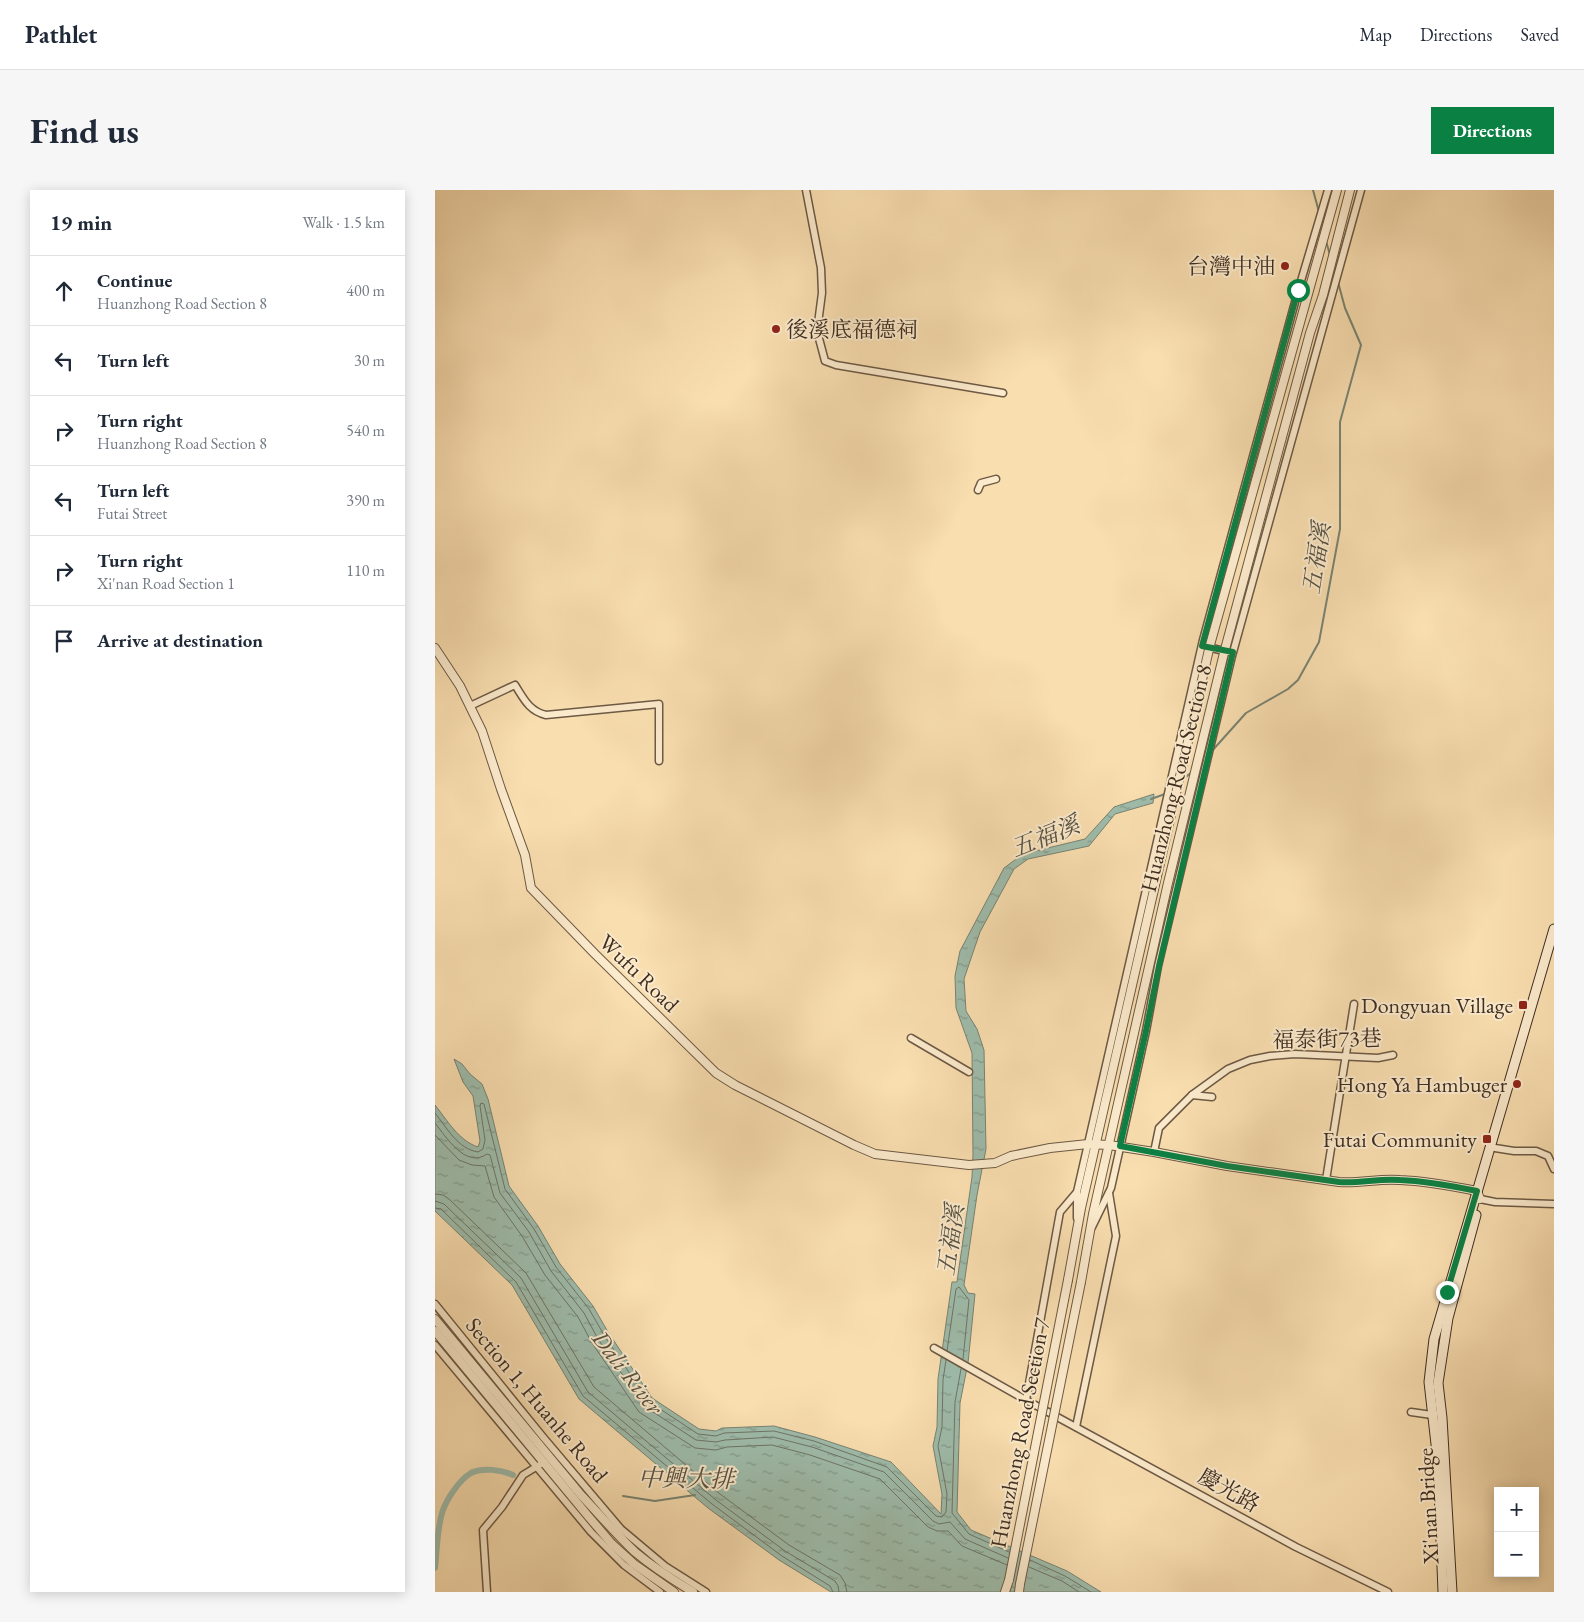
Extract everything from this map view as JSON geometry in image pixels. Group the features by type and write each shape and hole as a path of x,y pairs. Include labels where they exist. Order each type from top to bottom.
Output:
{"main road":[{"path":"1436,1418 1438,1383 1454,1294 1478,1195 1554,929"},
{"name":"Xi'nan Bridge","path":"1436,1418 1443,1592"},
{"name":"Xi'nan Bridge","path":"1436,1418 1451,1592"}],"street":[{"path":"806,190 821,268 822,294 817,330 825,361 836,365 1003,393"},
{"name":"Huanzhong Road Section 8","path":"1068,1280 1092,1144 1168,806 1174,766 1298,290 1328,190"},
{"name":"Huanzhong Road Section 8","path":"1168,806 1182,763 1205,647 1337,190"},
{"name":"Huanzhong Road Section 8","path":"1089,1233 1109,1194 1146,1031 1201,767 1310,334 1326,284 1350,190"},
{"name":"Huanzhong Road Section 8","path":"1081,1282 1089,1233 1168,883 1192,789 1213,733 1229,652 1361,190"},
{"path":"978,490 981,483 996,479"},
{"path":"1205,647 1229,652"},
{"name":"Wufu Road","path":"435,648 470,706 482,731 525,854 531,888 595,954 717,1072 735,1084 875,1154 969,1164 990,1164 1011,1156 1050,1148 1092,1144 1109,1145 1227,1166 1326,1180 1353,1183 1369,1180 1400,1180 1478,1195"},
{"path":"470,706 515,685 535,712 546,715 659,704 659,761"},
{"path":"1326,1180 1355,1004"},
{"path":"911,1038 969,1072"},
{"name":"福泰街73巷","path":"1154,1152 1159,1128 1192,1095 1228,1069 1250,1060 1270,1056 1295,1054 1378,1058 1393,1054"},
{"path":"1192,1095 1212,1097"},
{"name":"Huanzhong Road Section 8","path":"1077,1230 1077,1192 1092,1144"},
{"path":"1492,1151 1536,1151 1548,1156 1554,1169"},
{"name":"Huanzhong Road Section 8","path":"1026,1400 1060,1212 1077,1192"},
{"name":"Huanzhong Road Section 8","path":"1076,1427 1116,1236 1109,1194"},
{"path":"1478,1195 1495,1202 1554,1204"},
{"name":"Huanzhong Road Section 7","path":"1005,1592 1009,1580 1068,1280"},
{"name":"Huanzhong Road Section 7","path":"1020,1589 1081,1282"},
{"name":"Section 1, Huanhe Road","path":"435,1304 553,1454 581,1495 635,1551 693,1592"},
{"name":"Section 1, Huanhe Road","path":"435,1318 621,1529 665,1566 706,1592"},
{"name":"Section 1, Huanhe Road","path":"435,1331 591,1532 624,1565 660,1592"},
{"name":"Section 1, Huanhe Road","path":"435,1345 612,1544 634,1564 674,1592"},
{"name":"慶光路","path":"934,1348 1296,1547 1388,1592"},
{"path":"1411,1412 1436,1418"},
{"path":"487,1592 483,1530 502,1507 523,1475 553,1454"}],"water":[{"name":"Dali River","path":"1154,794 1153,803 1115,814 1089,846 1028,859 1014,869 980,932 964,979 966,1011 977,1029 984,1050 986,1149 977,1195 964,1285 968,1293 975,1294 968,1363 960,1403 957,1512 971,1530 1067,1571 1101,1592 831,1592 779,1560 708,1508 579,1399 512,1285 435,1211 435,1105 459,1135 478,1147 480,1141 473,1096 463,1082 454,1059 462,1064 482,1084 488,1099 509,1186 538,1226 560,1264 593,1306 652,1398 699,1429 716,1431 722,1428 774,1426 815,1437 891,1462 941,1514 942,1494 933,1446 937,1427 938,1379 952,1282 957,1282 972,1177 973,1155 972,1053 956,1008 955,976 960,951 1004,868 1023,854 1085,839 1114,807"}],"waterway":[{"name":"五福溪","path":"1313,190 1319,212"},
{"name":"五福溪","path":"1326,241 1330,255"},
{"name":"五福溪","path":"1211,752 1246,713 1288,689 1298,680 1319,642 1340,529 1340,422 1361,345 1345,308 1338,282"},
{"name":"五福溪","path":"1182,780 1192,772"},
{"name":"五福溪","path":"1151,799 1165,794"},
{"name":"中興大排","path":"435,1568 440,1520 450,1496 458,1485 466,1476 481,1470 498,1471 513,1475"},
{"name":"中興大排","path":"623,1496 655,1501 695,1495"}],"place":[{"name":"台灣中油","path":"1285,266"},
{"name":"後溪底福德祠","path":"776,329"},
{"name":"Dongyuan Village","path":"1523,1005"},
{"name":"Hong Ya Hambuger","path":"1517,1084"},
{"name":"Futai Community","path":"1487,1139"}],"route":[{"path":"1298,290 1202,646 1233,652 1159,966 1120,1146 1227,1166 1339,1182 1400,1180 1453,1186 1477,1191 1447,1292"}]}
